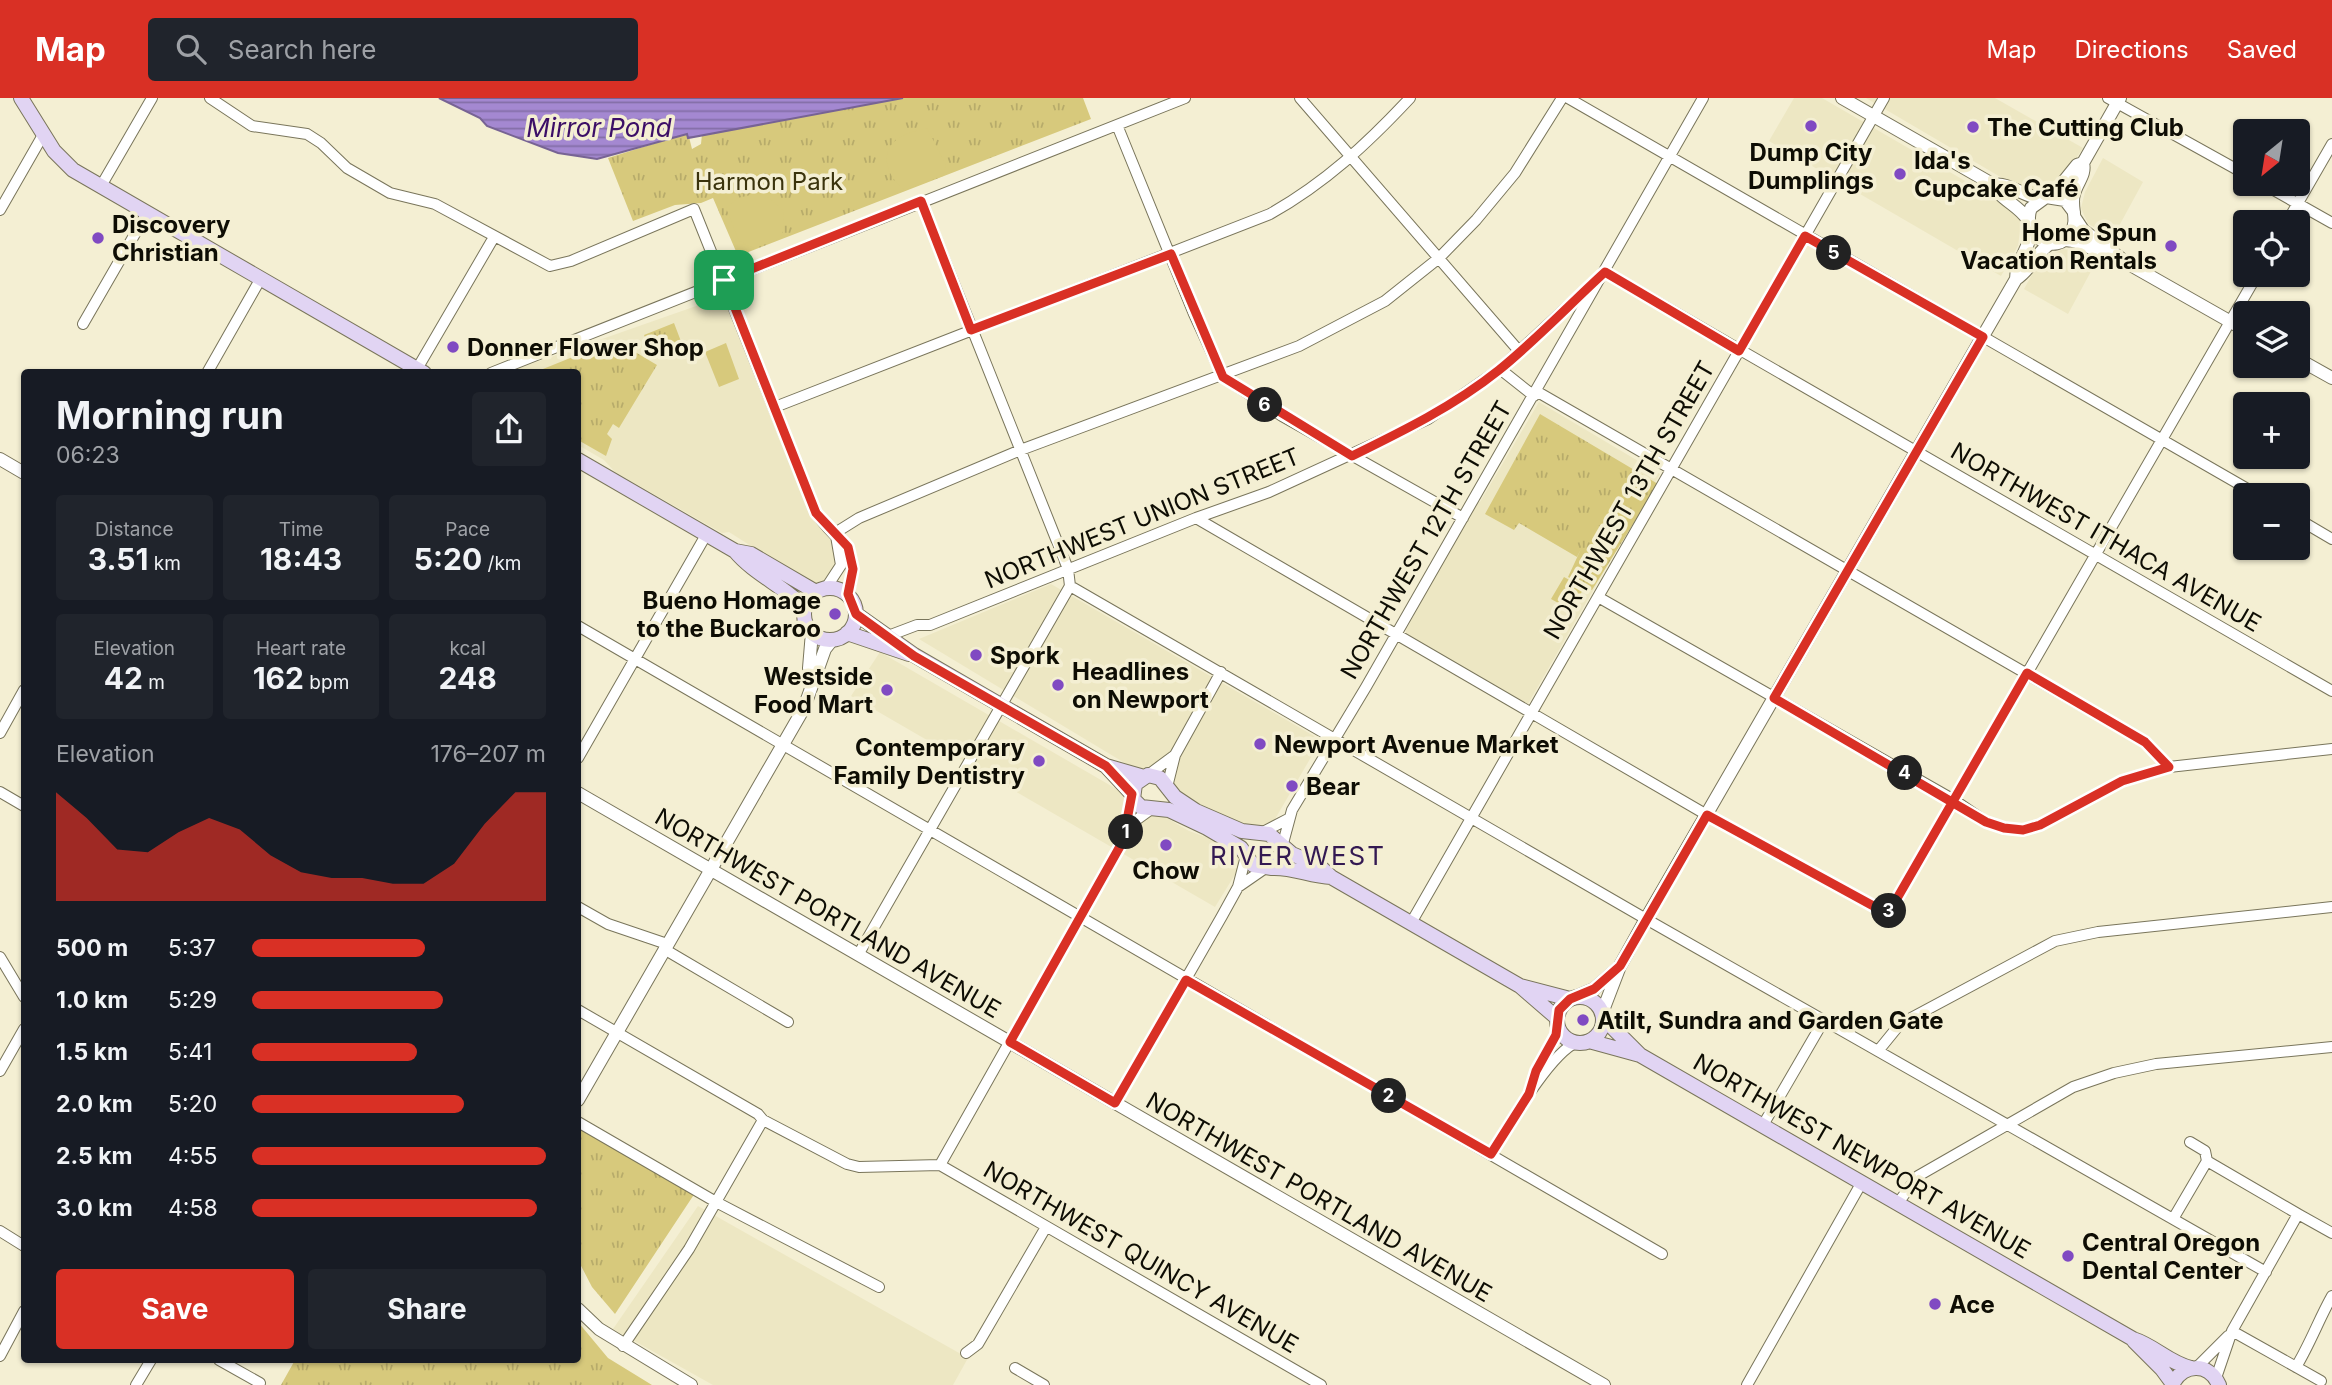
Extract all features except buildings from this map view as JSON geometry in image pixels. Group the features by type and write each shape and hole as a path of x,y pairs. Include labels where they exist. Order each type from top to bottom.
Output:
{"main road":[{"path":"21,98 62,161 101,187 261,278 411,369"},
{"path":"581,462 735,551 751,554 821,590 838,589 848,594 856,614 914,656 1106,766 1160,778 1168,789 1213,820 1275,837 1282,846 1318,864 1331,877 1520,986 1557,1021 1564,1036 1583,1042 1599,1032 1602,1016 1590,999 1572,998 1520,986"},
{"path":"735,551 746,564 792,594 805,608 807,625 812,632 833,639 847,633 856,614"},
{"path":"805,608 821,590"},
{"path":"847,633 914,656"},
{"path":"1106,766 1141,807 1207,828 1246,854 1253,865 1268,869 1294,869 1316,876 1331,877"},
{"path":"1132,796 1135,783 1146,776"},
{"path":"1268,869 1281,858 1282,846"},
{"path":"1557,1021 1559,1010 1572,998"},
{"name":"NORTHWEST NEWPORT AVENUE","path":"1602,1016 1640,1055 2133,1339 2152,1345 2170,1360 2207,1370 2218,1382"},
{"name":"NORTHWEST NEWPORT AVENUE","path":"1583,1042 1640,1055"},
{"name":"NORTHWEST NEWPORT AVENUE","path":"2133,1339 2162,1369 2173,1385"},
{"path":"2173,1385 2177,1376 2194,1368"}],"street":[{"path":"101,187 152,98"},
{"path":"210,98 252,126 307,134 321,143 347,168 390,193 429,201 550,266 571,261 694,209 816,513 848,547 852,559 852,578 848,594"},
{"path":"501,369 1185,98"},
{"path":"1300,98 1519,351"},
{"path":"775,407 1270,214 1305,194 1352,158 1409,98"},
{"path":"835,534 859,518 1018,451 1223,377 1299,346 1385,301 1438,258 1476,220 1515,173 1562,98"},
{"path":"1567,98 2238,483"},
{"name":"NORTHWEST 12TH STREET","path":"1282,846 1288,819 1397,634 1703,98"},
{"path":"1842,98 1994,185 2002,184 2030,198 2064,200 2088,234 2116,252 2127,263 2233,323"},
{"name":"NORTHWEST 13TH STREET","path":"1411,923 1884,98"},
{"path":"1602,1016 1620,966 1646,919 2016,279 2024,274 2039,252 2072,231 2073,197 2085,170 2083,163 2115,100 2233,167"},
{"path":"1117,125 1223,377 1352,456 1463,519"},
{"path":"0,210 43,135"},
{"path":"2294,210 2332,144"},
{"path":"2016,279 2016,270 2030,242 2031,208 2046,197 2077,165 2083,163"},
{"path":"1994,185 1997,193 2022,210 2039,240 2074,240 2112,260 2127,263"},
{"path":"2285,196 2332,223"},
{"path":"858,955 1070,586 1068,569 1018,451 921,201"},
{"path":"83,324 146,213"},
{"path":"414,369 494,237"},
{"name":"NORTHWEST UNION STREET","path":"888,636 917,625 930,625 1196,518 1269,492 1428,419 1500,369 1605,272"},
{"name":"NORTHWEST ITHACA AVENUE","path":"1605,272 2332,691"},
{"path":"209,369 261,278"},
{"path":"1196,518 1707,815 1888,914 2250,287"},
{"path":"2310,366 2332,378"},
{"path":"1500,369 1535,394 1671,469 2145,742 2169,767"},
{"path":"0,460 21,471"},
{"path":"2310,526 2332,539"},
{"path":"821,590 841,565 835,534"},
{"path":"581,753 706,535"},
{"path":"1070,586 1646,919 2266,1272"},
{"path":"1598,597 1954,800 1986,822 2023,830 2040,825 2122,781 2169,767 2332,749"},
{"path":"581,628 1662,1254"},
{"path":"812,632 809,668 813,679"},
{"path":"581,1095 804,708 813,679 833,639"},
{"path":"1168,789 1175,755 1221,672"},
{"path":"2,726 21,695"},
{"path":"1146,776 1175,755"},
{"path":"0,792 21,804"},
{"name":"NORTHWEST PORTLAND AVENUE","path":"581,795 1604,1385"},
{"path":"581,1012 758,1114 763,1120 854,1166 940,1165 1123,841 1132,796"},
{"path":"1128,826 1154,809"},
{"path":"1258,833 1288,819"},
{"path":"1115,1103 1238,887 1246,854"},
{"path":"1238,887 1268,869"},
{"path":"1878,1051 1899,1024 2055,941 2098,932 2332,907"},
{"path":"581,909 608,924 665,947 788,1022"},
{"path":"0,957 21,992"},
{"path":"1572,998 1594,989 1620,966"},
{"path":"1763,1125 1824,1020"},
{"path":"1529,1094 1536,1071 1556,1035 1557,1021"},
{"path":"0,1071 21,1034"},
{"path":"1491,1154 1529,1094 1558,1056 1583,1042"},
{"path":"1898,1203 1918,1176 2009,1127 2073,1087 2114,1073 2156,1064 2332,1047"},
{"path":"623,1346 689,1249 763,1120"},
{"path":"581,1124 716,1202 879,1287"},
{"path":"2173,1219 2207,1160 2205,1151 2190,1142"},
{"path":"2207,1160 2332,1233"},
{"name":"NORTHWEST QUINCY AVENUE","path":"940,1165 1321,1385"},
{"path":"1747,1385 1862,1182"},
{"path":"2218,1382 2232,1331 2298,1214"},
{"path":"966,1353 978,1343 1046,1227"},
{"path":"0,1231 21,1244"},
{"path":"2297,1367 2318,1331 2322,1314 2332,1296"},
{"path":"581,1312 598,1329 623,1346 691,1385"},
{"path":"0,1356 21,1317"},
{"path":"2232,1331 2321,1381"},
{"path":"2194,1368 2232,1331"},
{"path":"136,1385 149,1363"},
{"path":"224,1363 260,1383"},
{"path":"1016,1368 1044,1385"}],"shaded area":[{"path":"1794,98 1822,98 2017,211 2021,224 2018,246 2001,276 1769,141"},
{"path":"1866,98 1995,98 2083,148 2058,185 2041,193 2026,192"},
{"path":"2103,158 2143,182 2113,237 2088,224 2081,208 2085,192"},
{"path":"2063,249 2078,251 2096,262 2068,314 2024,289 2040,260"},
{"path":"719,298 725,299 810,515 836,547 838,564 826,582 814,586 729,532 722,533 615,472 604,460 581,447 581,369 516,369"},
{"path":"1539,402 1660,474 1528,704 1406,634 1406,630 1475,503 1480,502"},
{"path":"1051,584 1321,740 1271,826 1236,825 1143,774 919,639"},
{"path":"880,652 1189,831 1236,848 1244,860 1215,907 851,696"},
{"path":"698,1206 968,1358 953,1385 713,1385 613,1329"}],"green space":[{"name":"Harmon Park","path":"903,98 1083,98 1091,119 738,256 713,198 701,203 675,205 633,221 608,158 688,133 692,149 701,144 702,134"},
{"path":"927,128 946,165 943,176 905,190 888,168 887,154 898,138"},
{"path":"754,194 765,195 783,210 784,220 783,233 777,240 755,248 739,241 726,208 738,198"},
{"path":"674,323 682,344 652,356 644,335"},
{"path":"615,340 657,365 619,428 613,424 607,434 612,439 606,456 581,442 581,369 543,369"},
{"path":"726,343 739,379 719,387 705,352"},
{"path":"1540,414 1658,484 1592,590 1568,577 1581,549 1577,557 1519,523 1514,530 1485,514"},
{"path":"1564,577 1584,588 1571,610 1551,599"},
{"path":"581,1127 695,1193 615,1314 592,1287 581,1266"},
{"path":"581,1326 608,1358 652,1385 281,1385 293,1363 581,1363"}],"water":[{"name":"Mirror Pond","path":"439,98 903,98 688,138 687,134 597,159 558,153 487,126 480,118"}],"place":[{"name":"Dump City Dumplings","path":"1811,126"},
{"name":"The Cutting Club","path":"1973,127"},
{"name":"Ida's Cupcake Café","path":"1900,174"},
{"name":"Discovery Christian","path":"98,238"},
{"name":"Home Spun Vacation Rentals","path":"2171,246"},
{"name":"Donner Flower Shop","path":"453,347"},
{"name":"Bueno Homage to the Buckaroo","path":"835,614"},
{"name":"Spork","path":"976,655"},
{"name":"Headlines on Newport","path":"1058,685"},
{"name":"Westside Food Mart","path":"887,690"},
{"name":"Newport Avenue Market","path":"1260,744"},
{"name":"Contemporary Family Dentistry","path":"1039,761"},
{"name":"Bear","path":"1292,786"},
{"name":"Chow","path":"1166,845"},
{"name":"Atilt, Sundra and Garden Gate","path":"1583,1020"},
{"name":"Central Oregon Dental Center","path":"2068,1256"},
{"name":"Ace","path":"1935,1304"}],"district":[{"name":"RIVER WEST","path":"1298,855"}],"route":[{"path":"724,280 816,513 848,547 853,569 848,594 856,608 856,614 900,643 914,656 1106,766 1132,794 1132,807 1123,841 1010,1042 1115,1103 1186,980 1491,1154 1529,1094 1536,1071 1556,1035 1559,1010 1570,999 1594,989 1620,966 1707,815 1888,914 1916,865 1954,800 2027,673 2145,742 2169,767 2122,781 2040,825 2023,830 2004,828 1986,822 1954,800 1774,698 1983,337 1805,236 1739,351 1605,272 1500,369 1465,395 1428,419 1352,456 1282,416 1223,377 1194,314 1171,254 971,330 921,201 724,280"}]}
